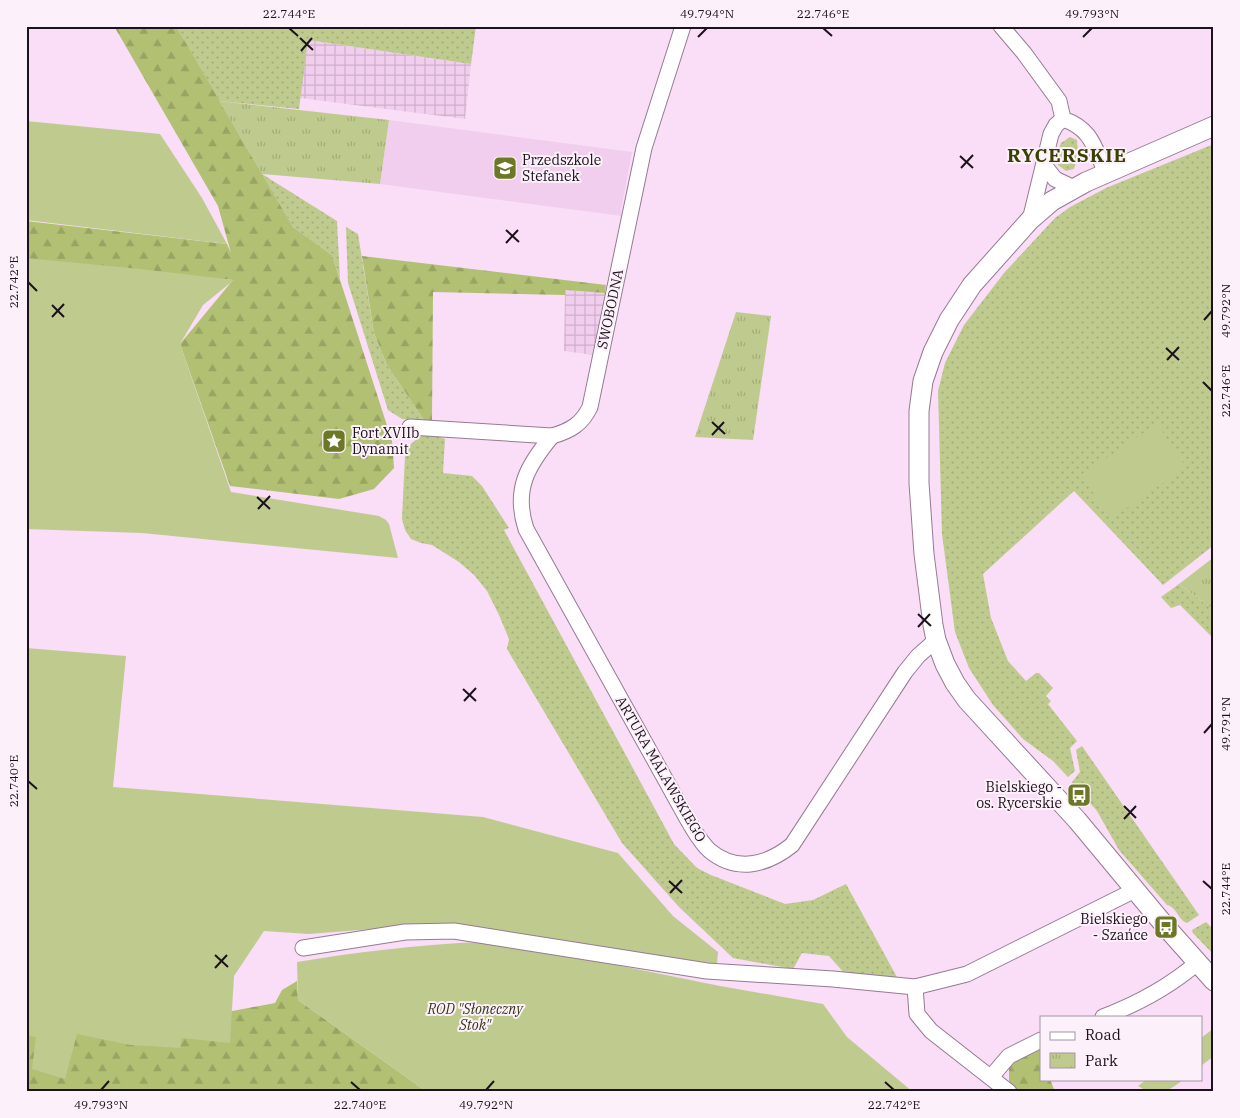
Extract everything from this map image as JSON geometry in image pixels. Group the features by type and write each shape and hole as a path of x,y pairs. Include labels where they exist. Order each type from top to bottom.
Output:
{"street":[{"name":"SWOBODNA","path":"410,427 552,436 565,433 585,417 590,407 644,148 683,26"},
{"path":"1001,26 1024,53 1059,101 1063,119"},
{"path":"1030,220 1052,134 1056,125 1063,119"},
{"path":"1063,119 1076,123 1086,132 1106,174"},
{"path":"1214,126 1074,188 1052,201 1030,220 972,285 945,328 933,352 923,381 919,411 919,483 924,554 933,626 945,664 967,700 1078,820 1135,890 1214,981"},
{"path":"1044,165 1056,179 1074,188"},
{"name":"ARTURA MALAWSKIEGO","path":"552,436 529,466 524,478 522,519 526,529 700,840 710,851 721,858 733,862 757,864 771,860 792,845 905,672 918,656 936,640"},
{"path":"303,948 405,932 454,931 707,971 833,979 915,987 967,974 1135,890"},
{"path":"1105,1016 1139,1002 1159,991 1197,963"},
{"path":"915,987 917,1014 931,1031 1009,1092"},
{"path":"991,1077 1009,1056 1040,1040"}],"shaded area":[{"path":"307,40 471,64 465,119 300,98"},
{"name":"Przedszkole Stefanek","path":"389,120 632,152 621,210 622,216 380,184"},
{"path":"565,290 605,293 594,355 564,351"}],"green space":[{"path":"114,26 176,26 293,227 332,255 392,441 394,468 374,489 339,499 230,486 180,344 233,280 26,261 26,221 227,244 231,253 218,206"},
{"path":"176,26 476,26 471,64 308,40 299,109 219,101"},
{"path":"219,101 389,120 380,184 262,174"},
{"path":"26,121 160,134 202,198 227,244 26,220"},
{"path":"1070,137 1077,140 1078,156 1074,169 1066,171 1058,165 1055,157 1061,143"},
{"path":"1214,144 1214,545 1163,585 1074,491 983,574 991,618 1008,661 1026,681 1036,673 1039,673 1053,688 1046,696 1051,701 1048,704 1077,741 1070,748 1075,771 1068,777 1053,761 1023,739 993,705 969,668 955,632 942,534 938,391 945,363 964,325 1004,273 1055,218 1070,207 1106,188"},
{"path":"262,174 337,221 340,279 332,255 293,227"},
{"path":"346,227 358,234 374,333 387,365 424,420 402,419 388,410 348,283"},
{"path":"362,256 606,285 605,293 565,290 565,295 433,292 432,420 424,420 387,365 374,333"},
{"path":"26,258 234,280 203,305 180,344 231,492 379,516 389,524 398,558 142,533 26,529"},
{"path":"736,312 771,316 753,440 695,437"},
{"path":"1157,424 1186,467 1111,519 1081,475"},
{"path":"432,434 445,439 443,473 472,476 482,486 509,528 504,530 674,844 697,868 785,904 813,900 846,884 898,979 845,974 829,956 802,953 793,969 733,958 679,907 622,843 507,649 509,639 487,591 474,575 459,562 432,545 411,539 405,530 402,519 405,456 410,445 420,436"},
{"path":"1214,557 1214,610 1179,584"},
{"path":"1179,584 1214,610 1214,639 1180,605 1171,608 1161,597"},
{"path":"26,648 126,656 113,787 483,817 618,853 673,916 718,952 717,964 434,924 309,934 264,931 234,976 230,1043 182,1038 180,1048 130,1045 77,1034 65,1079 32,1069 36,1037 26,1035"},
{"path":"1082,746 1199,915 1187,923 1181,919 1173,908 1167,905 1119,850 1097,811 1072,782 1080,772 1076,750"},
{"path":"1206,922 1214,930 1214,955 1192,930"},
{"name":"ROD \"Słoneczny Stok\"","path":"478,942 577,957 720,986 823,1004 847,1037 913,1092 427,1092 298,1000 297,962 387,949"},
{"path":"297,981 298,1000 427,1092 26,1092 26,1026 105,1035 275,1003 282,990"},
{"path":"1214,1028 1214,1056 1202,1065 1202,1037"},
{"path":"1040,1048 1040,1080 1050,1080 1055,1092 1017,1092 1009,1081 1009,1068 1020,1057"},
{"path":"1146,1080 1183,1080 1162,1092 1151,1092 1138,1086"}],"place":[{"name":"Przedszkole Stefanek","path":"505,168"},
{"name":"Fort XVIIb Dynamit","path":"334,441"},
{"name":"Bielskiego - os. Rycerskie","path":"1079,795"},
{"name":"Bielskiego - Szańce","path":"1166,927"}],"district":[{"name":"RYCERSKIE","path":"1067,155"}]}
